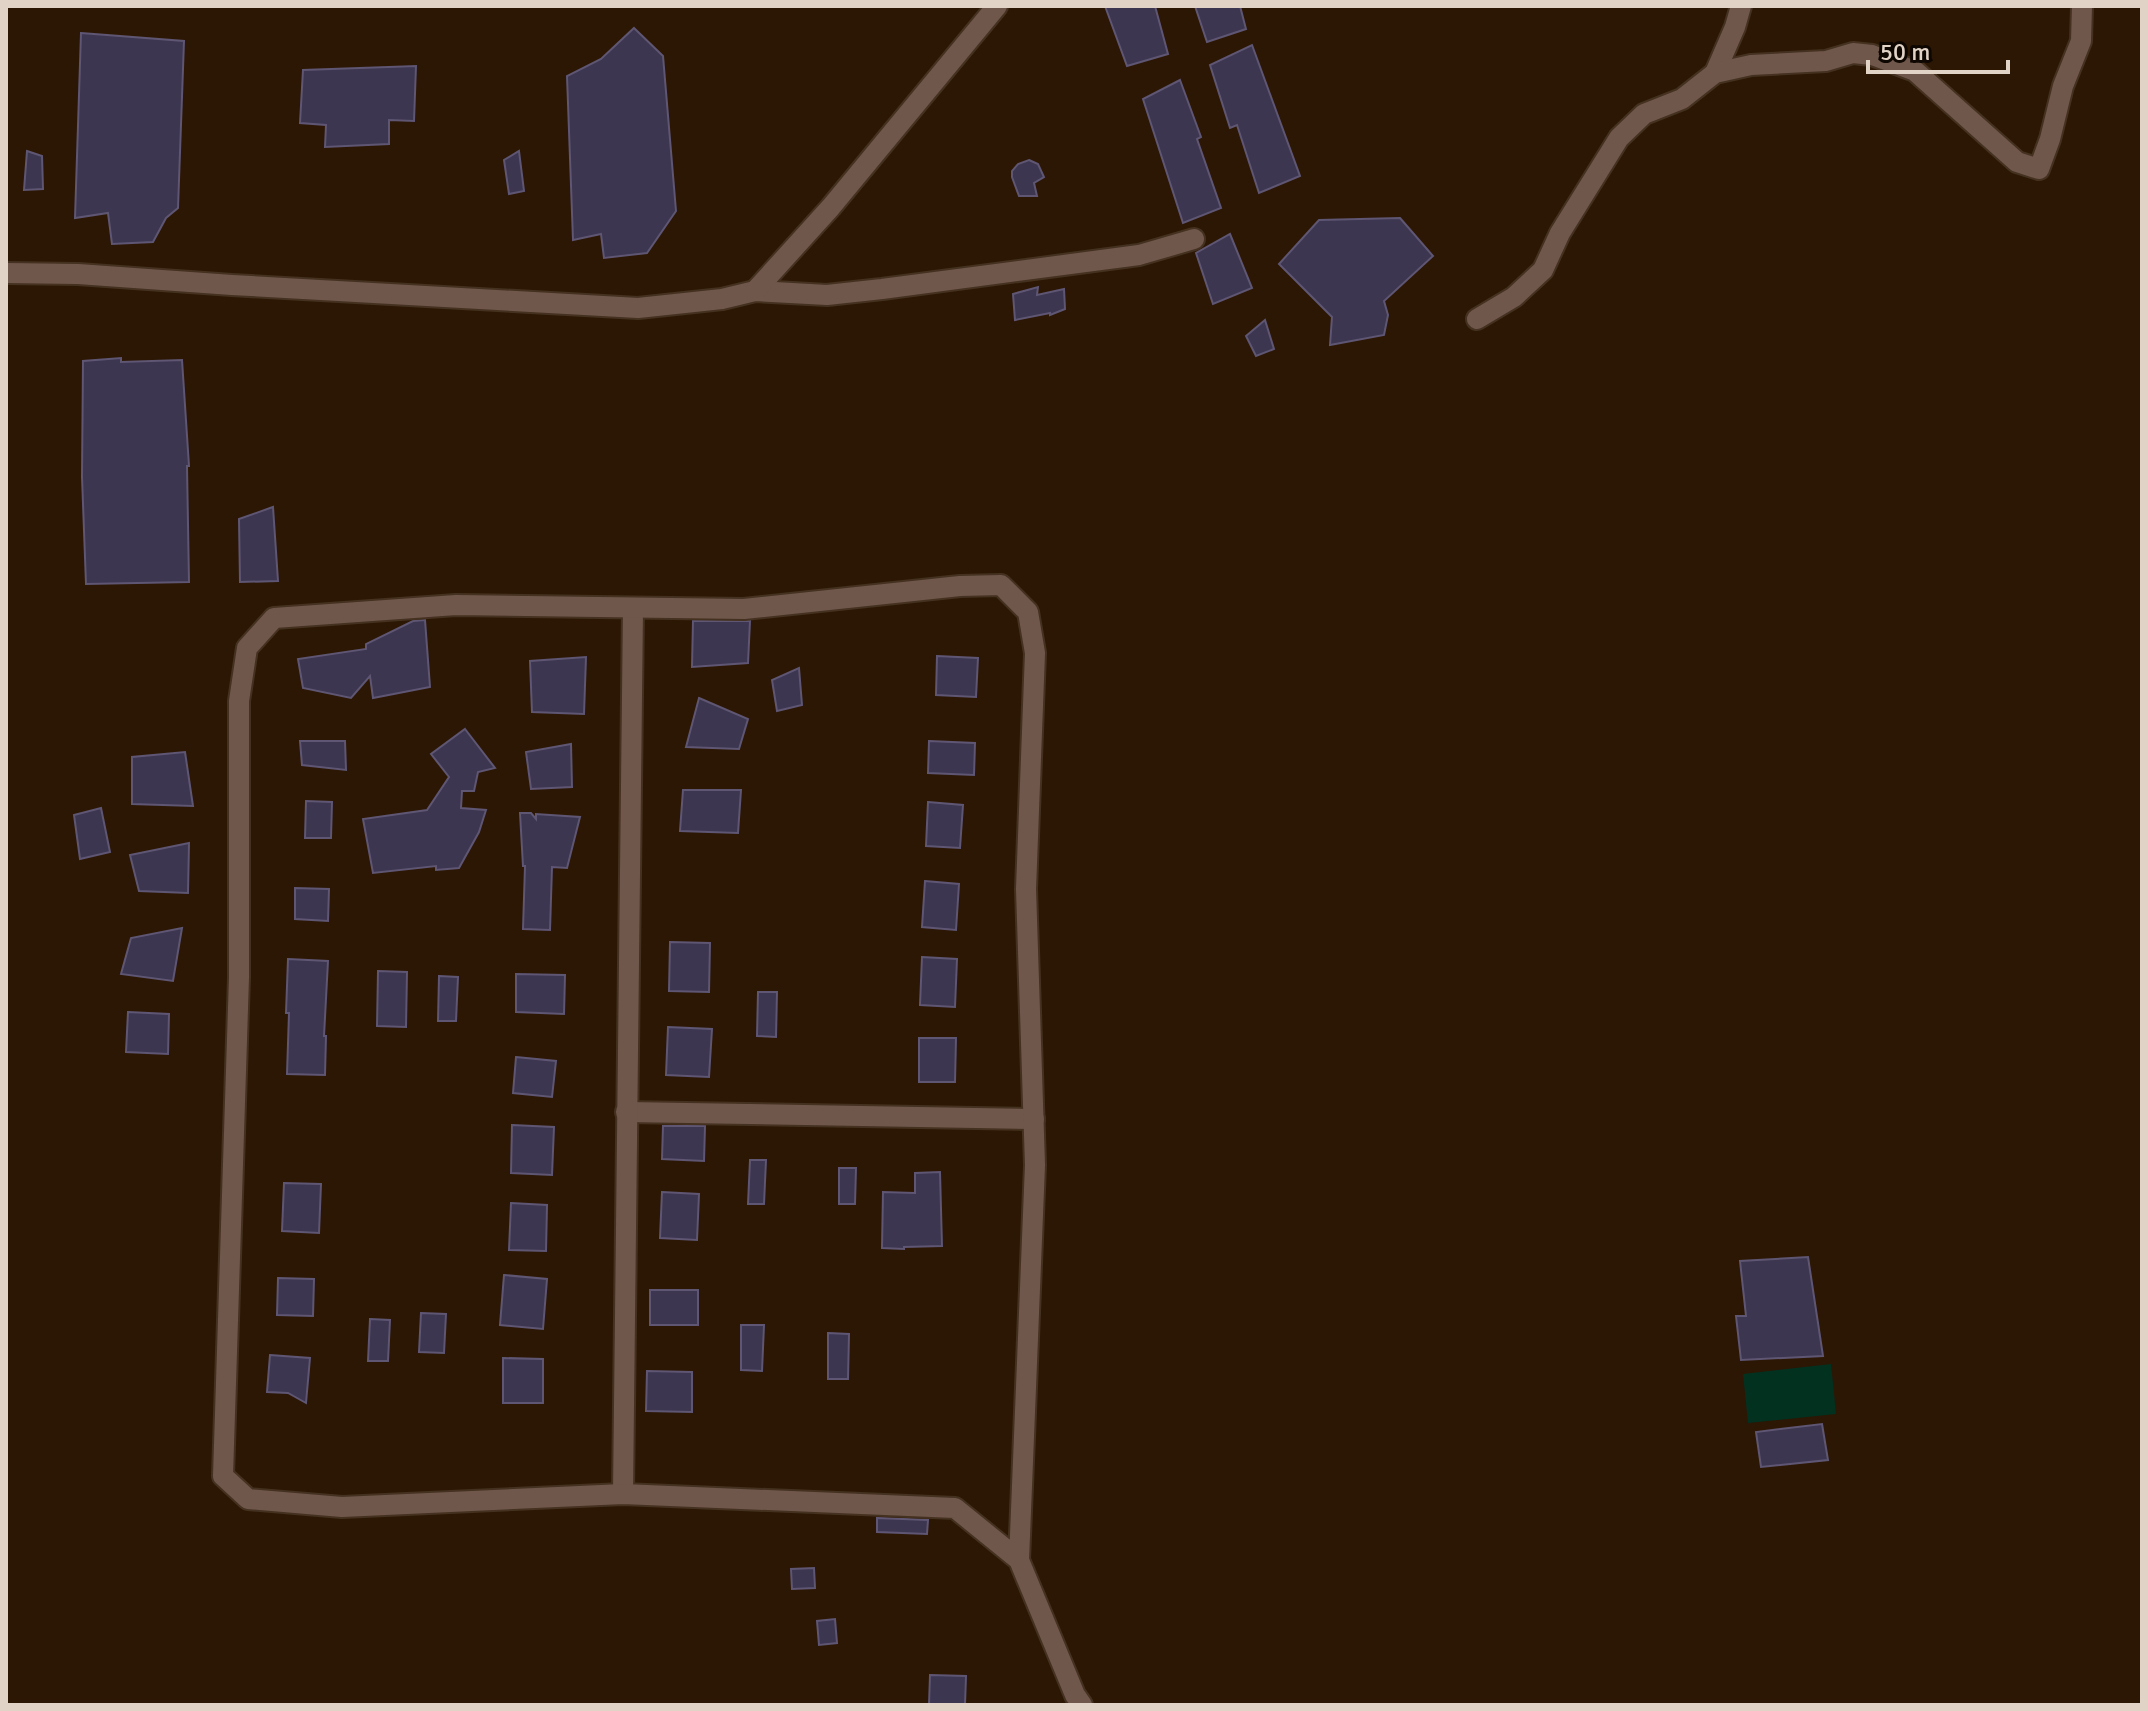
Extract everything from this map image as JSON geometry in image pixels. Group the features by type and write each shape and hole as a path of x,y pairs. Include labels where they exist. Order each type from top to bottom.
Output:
{"street":[{"path":"755,291 831,207 997,6"},
{"path":"1715,73 1741,6"},
{"path":"1477,319 1514,297 1543,270 1560,233 1619,138 1644,114 1682,99 1715,73 1751,65 1826,61 1853,53 1872,55 1915,71 2017,162 2039,169 2063,86 2081,41 2082,6"},
{"path":"6,273 78,274 638,308 722,299 755,291 827,295 882,289 1139,255 1194,239"},
{"path":"1019,1560 955,1508 623,1494 342,1507 248,1499 223,1476 239,977 239,701 247,648 274,618 456,605 744,609 960,586 1001,585 1028,612 1035,653 1026,889 1035,1165 1019,1560 1075,1695 1082,1705"},
{"path":"623,1494 633,608"},
{"path":"626,1112 1034,1119"}],"green space":[{"path":"1831,1364 1836,1414 1748,1423 1743,1374"}],"building":[{"path":"1105,6 1155,6 1168,54 1127,66"},
{"path":"1195,6 1240,6 1246,29 1207,42"},
{"path":"634,28 663,56 676,211 647,253 604,258 601,234 573,240 567,76 601,59"},
{"path":"81,33 184,41 178,208 166,218 153,242 112,244 108,213 75,218"},
{"path":"1252,45 1300,176 1259,193 1237,125 1230,128 1210,65"},
{"path":"416,66 414,121 389,120 389,144 325,147 326,125 300,123 303,70"},
{"path":"1180,80 1201,137 1197,139 1221,208 1183,223 1143,99"},
{"path":"27,151 42,156 43,189 24,190"},
{"path":"519,151 524,191 509,194 504,160"},
{"path":"1029,160 1038,164 1044,177 1034,183 1037,196 1019,196 1012,171 1018,164"},
{"path":"1400,218 1433,256 1384,301 1388,315 1384,335 1330,345 1332,317 1279,264 1319,220"},
{"path":"1230,234 1252,288 1213,304 1196,253"},
{"path":"1038,287 1037,295 1064,289 1065,309 1050,315 1015,320 1013,294"},
{"path":"1265,320 1274,349 1256,356 1246,336"},
{"path":"121,358 121,362 182,360 189,466 189,582 86,584 82,477 83,361"},
{"path":"273,507 278,581 240,582 239,519"},
{"path":"425,620 430,687 373,698 370,676 351,698 303,688 298,659 366,649 366,644 413,621"},
{"path":"693,621 750,621 748,663 692,667"},
{"path":"937,656 978,658 976,697 936,695"},
{"path":"586,657 584,714 532,712 530,661"},
{"path":"799,668 802,705 777,711 772,680"},
{"path":"699,698 748,719 739,749 686,747"},
{"path":"465,729 495,768 478,772 474,791 462,791 461,808 486,810 479,832 459,868 436,870 436,866 373,873 363,819 427,810 449,777 431,754"},
{"path":"300,741 345,741 346,770 302,765"},
{"path":"929,741 975,743 974,775 928,773"},
{"path":"571,744 572,787 531,789 526,752"},
{"path":"185,752 193,806 132,804 132,757"},
{"path":"683,790 741,790 738,833 680,831"},
{"path":"306,801 332,802 331,838 305,838"},
{"path":"928,802 963,805 960,848 926,846"},
{"path":"101,808 110,852 80,859 74,815"},
{"path":"520,813 531,813 536,819 536,814 580,817 567,868 552,867 550,930 523,929 525,866"},
{"path":"189,843 188,893 139,891 130,855"},
{"path":"925,881 959,884 956,930 922,927"},
{"path":"295,888 329,889 328,921 295,919"},
{"path":"182,928 173,981 121,974 131,938"},
{"path":"670,942 710,943 709,992 669,991"},
{"path":"922,957 957,959 955,1007 920,1005"},
{"path":"288,959 328,961 325,1075 287,1074"},
{"path":"378,971 407,972 406,1027 377,1026"},
{"path":"516,974 565,975 564,1014 516,1012"},
{"path":"439,976 458,977 456,1021 438,1021"},
{"path":"758,992 777,992 776,1037 757,1036"},
{"path":"128,1012 169,1014 168,1054 126,1052"},
{"path":"668,1027 712,1029 709,1077 666,1075"},
{"path":"919,1038 956,1038 955,1082 919,1082"},
{"path":"516,1057 556,1061 552,1097 513,1093"},
{"path":"512,1125 554,1127 552,1175 511,1173"},
{"path":"663,1126 705,1126 704,1161 662,1159"},
{"path":"750,1160 766,1160 764,1204 748,1204"},
{"path":"839,1168 856,1168 855,1204 839,1204"},
{"path":"940,1172 942,1246 882,1248 883,1192 915,1193 915,1173"},
{"path":"284,1183 321,1184 319,1233 282,1231"},
{"path":"662,1192 699,1194 697,1240 660,1238"},
{"path":"511,1203 547,1205 546,1251 509,1250"},
{"path":"1808,1257 1823,1356 1741,1360 1736,1316 1746,1316 1740,1261"},
{"path":"504,1275 547,1279 543,1329 500,1325"},
{"path":"278,1278 314,1279 313,1316 277,1315"},
{"path":"650,1290 698,1290 698,1325 650,1325"},
{"path":"421,1313 446,1314 444,1353 419,1352"},
{"path":"370,1319 390,1320 388,1361 368,1361"},
{"path":"741,1325 764,1325 762,1371 741,1370"},
{"path":"828,1333 849,1334 848,1379 828,1379"},
{"path":"270,1355 310,1358 306,1403 288,1393 267,1392"},
{"path":"503,1358 543,1359 543,1403 503,1403"},
{"path":"647,1371 692,1372 692,1412 646,1411"},
{"path":"1822,1424 1828,1460 1761,1467 1756,1432"},
{"path":"877,1518 928,1520 927,1534 877,1532"},
{"path":"814,1568 815,1588 792,1589 791,1569"},
{"path":"835,1619 837,1643 819,1645 817,1621"},
{"path":"930,1675 966,1676 965,1705 929,1705"}]}
